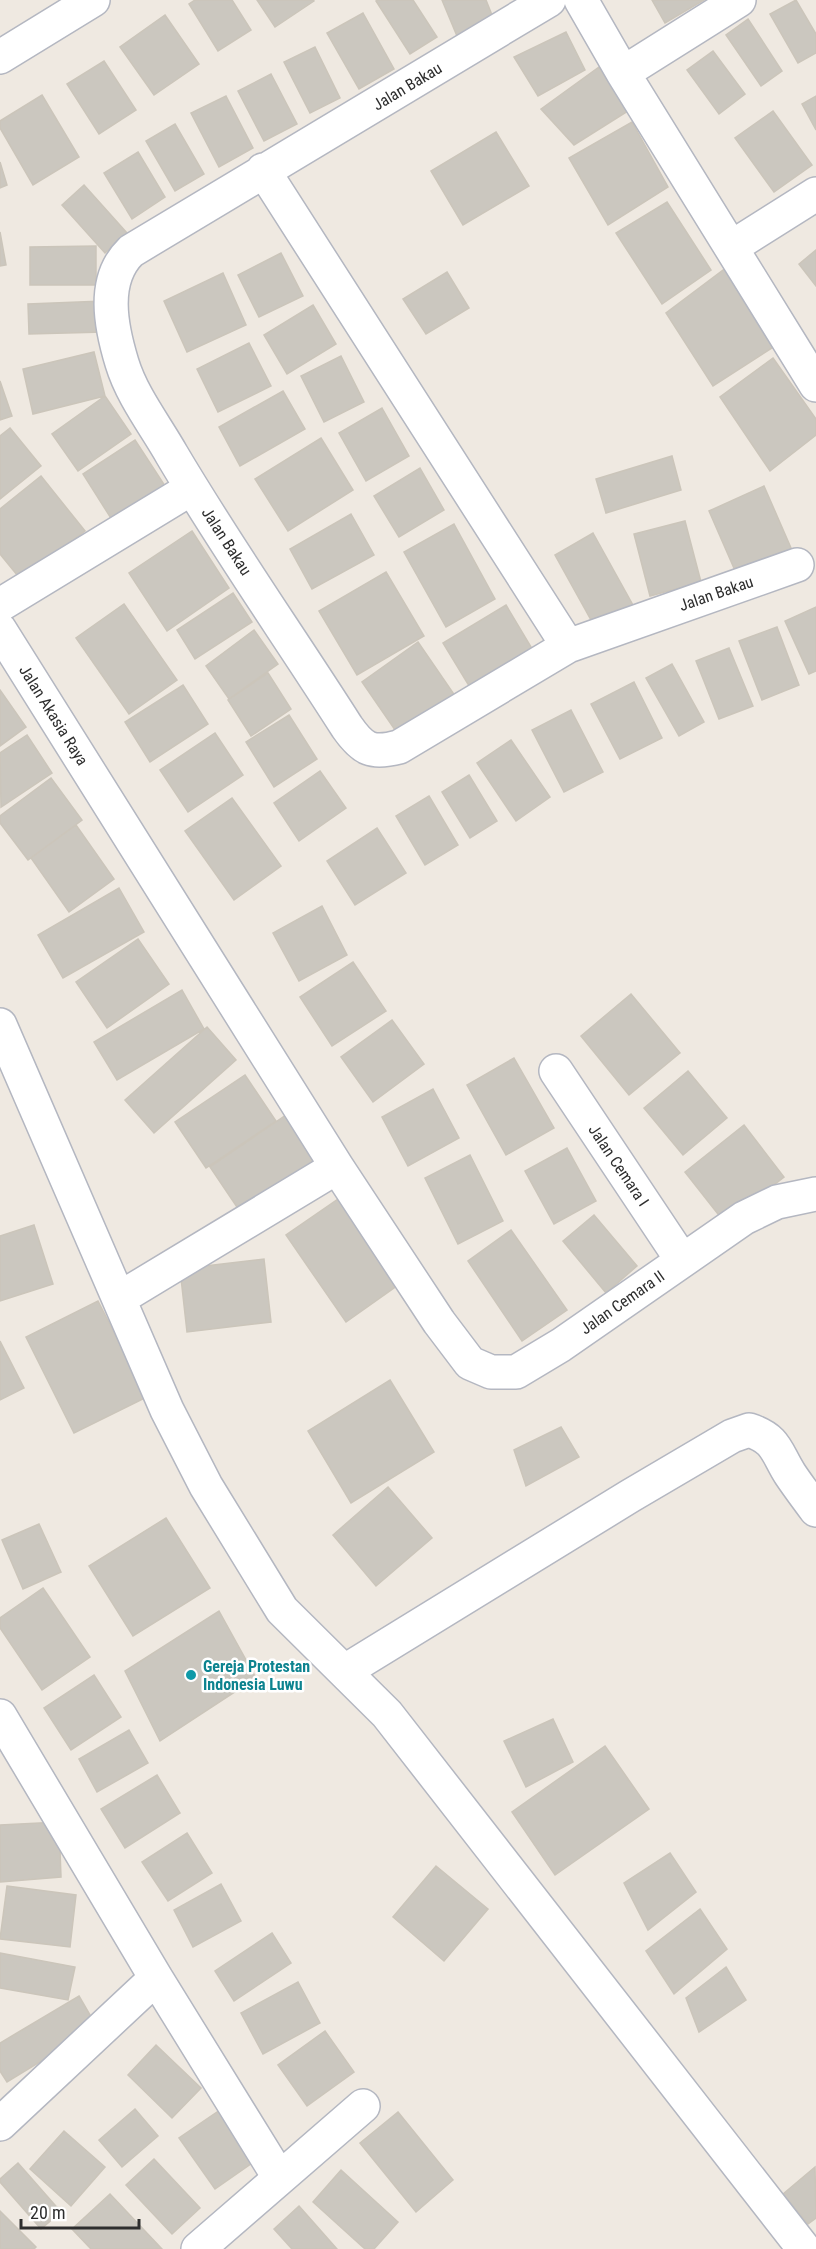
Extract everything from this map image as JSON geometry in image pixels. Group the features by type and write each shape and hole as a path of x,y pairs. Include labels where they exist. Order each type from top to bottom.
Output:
{"street":[{"path":"0,56 93,0"},
{"name":"Jalan Bakau","path":"549,0 344,125 263,170 138,245 126,256 115,274 112,285 111,305 116,339 130,383 192,488 347,727 365,748 372,750 399,747 568,646 797,565"},
{"path":"581,0 623,73 816,385"},
{"path":"623,73 739,0"},
{"path":"263,170 568,646"},
{"path":"732,246 816,194"},
{"path":"0,605 192,488"},
{"name":"Jalan Akasia Raya","path":"0,630 337,1167"},
{"path":"0,1025 167,1410 206,1486 282,1610 387,1714 804,2249"},
{"name":"Jalan Cemara I","path":"556,1071 682,1260"},
{"path":"120,1298 337,1167"},
{"name":"Jalan Cemara II","path":"337,1167 439,1322 470,1363 491,1372 516,1372 561,1345 744,1218 777,1202 816,1194"},
{"path":"345,1671 630,1496 732,1436 749,1430 764,1435 776,1446 790,1474 816,1510"},
{"path":"0,1716 156,1978 279,2177"},
{"path":"0,2124 156,1978"},
{"path":"198,2249 363,2106"}],"building":[{"path":"195,0 232,0 251,30 218,51 189,4"},
{"path":"257,0 313,0 314,1 275,27"},
{"path":"413,0 437,37 410,54 376,1"},
{"path":"442,0 486,0 494,20 457,36"},
{"path":"652,0 704,0 665,23"},
{"path":"796,0 816,34 816,53 798,63 770,14"},
{"path":"363,13 394,69 359,89 327,33"},
{"path":"165,15 199,64 154,95 120,47"},
{"path":"748,19 782,71 761,86 726,35"},
{"path":"566,32 585,70 538,96 514,57"},
{"path":"315,47 340,98 310,113 284,62"},
{"path":"713,51 745,94 719,114 687,70"},
{"path":"104,61 136,110 99,134 67,84"},
{"path":"599,67 628,111 574,145 541,109"},
{"path":"271,74 297,124 264,141 238,91"},
{"path":"42,95 79,157 33,185 0,128 0,121"},
{"path":"226,96 253,148 219,167 191,113"},
{"path":"816,96 816,130 802,104"},
{"path":"773,111 812,165 774,192 735,138"},
{"path":"632,122 668,187 608,225 569,158"},
{"path":"175,124 204,174 175,191 146,141"},
{"path":"496,132 529,186 463,225 431,171"},
{"path":"138,152 165,197 132,219 104,173"},
{"path":"0,162 7,185 0,188"},
{"path":"84,185 127,233 105,253 62,205"},
{"path":"667,202 711,270 662,304 616,233"},
{"path":"0,232 6,265 0,266"},
{"path":"96,246 96,285 30,285 30,247"},
{"path":"816,250 816,286 799,264"},
{"path":"281,253 303,296 259,317 238,275"},
{"path":"727,267 775,346 713,386 666,313"},
{"path":"447,272 469,308 426,334 403,299"},
{"path":"223,273 246,325 187,352 164,301"},
{"path":"103,301 104,332 29,334 28,304"},
{"path":"313,305 336,344 287,374 264,335"},
{"path":"249,343 271,386 218,412 197,369"},
{"path":"94,352 105,396 33,414 23,369"},
{"path":"341,356 364,402 324,422 301,376"},
{"path":"773,358 816,419 816,435 770,471 720,397"},
{"path":"0,381 12,416 0,420"},
{"path":"283,391 305,429 240,466 219,427"},
{"path":"105,396 131,434 78,471 52,434"},
{"path":"382,408 409,456 366,481 339,433"},
{"path":"10,428 41,466 0,499 0,436"},
{"path":"321,438 353,490 288,531 255,479"},
{"path":"135,440 167,489 114,523 83,474"},
{"path":"672,456 681,490 606,513 596,479"},
{"path":"420,468 444,510 399,537 374,496"},
{"path":"41,476 85,531 22,581 0,554 0,509"},
{"path":"764,486 795,557 740,582 709,511"},
{"path":"351,514 374,555 312,589 290,549"},
{"path":"685,521 701,582 650,596 634,534"},
{"path":"454,524 495,599 446,627 404,552"},
{"path":"192,531 229,588 167,631 129,573"},
{"path":"593,533 634,607 596,629 555,555"},
{"path":"386,572 424,636 357,675 319,611"},
{"path":"233,593 252,622 195,659 177,630"},
{"path":"124,604 177,680 129,714 76,638"},
{"path":"506,605 537,657 474,694 443,643"},
{"path":"816,607 816,671 809,674 785,621"},
{"path":"777,627 799,685 762,700 739,641"},
{"path":"254,630 278,664 229,699 206,666"},
{"path":"418,642 460,703 404,743 362,682"},
{"path":"729,648 753,706 719,719 696,661"},
{"path":"672,664 704,722 679,736 646,678"},
{"path":"268,673 291,709 251,736 228,700"},
{"path":"634,682 662,738 620,759 591,704"},
{"path":"183,685 208,724 150,762 125,722"},
{"path":"0,690 26,727 0,746"},
{"path":"571,710 603,772 564,792 532,730"},
{"path":"289,715 317,759 274,787 246,742"},
{"path":"215,733 243,775 188,812 160,770"},
{"path":"27,735 52,773 1,807 0,753"},
{"path":"511,740 550,797 516,821 477,763"},
{"path":"320,771 346,808 299,841 274,803"},
{"path":"469,775 497,821 470,838 442,792"},
{"path":"51,778 82,820 28,860 0,823 0,816"},
{"path":"429,796 458,845 425,865 396,816"},
{"path":"232,798 281,866 234,900 185,831"},
{"path":"76,825 114,879 69,912 31,858"},
{"path":"377,828 406,873 355,905 327,861"},
{"path":"119,888 144,932 63,978 38,935"},
{"path":"322,906 347,955 299,981 273,933"},
{"path":"138,939 169,984 107,1028 76,982"},
{"path":"353,962 386,1011 332,1046 300,997"},
{"path":"182,990 204,1029 117,1080 94,1042"},
{"path":"631,994 680,1053 629,1095 581,1036"},
{"path":"392,1020 424,1064 373,1102 341,1057"},
{"path":"207,1027 236,1060 154,1133 125,1100"},
{"path":"514,1058 554,1128 506,1155 467,1085"},
{"path":"688,1071 727,1118 683,1155 644,1108"},
{"path":"245,1075 276,1121 206,1168 175,1122"},
{"path":"433,1089 459,1138 408,1166 382,1117"},
{"path":"286,1115 321,1167 245,1219 210,1167"},
{"path":"744,1125 784,1177 725,1223 685,1172"},
{"path":"567,1148 596,1201 554,1224 525,1171"},
{"path":"470,1155 503,1221 458,1244 425,1178"},
{"path":"341,1197 401,1283 346,1322 286,1235"},
{"path":"594,1215 637,1266 606,1293 563,1241"},
{"path":"34,1225 53,1284 0,1301 0,1236"},
{"path":"511,1230 567,1310 522,1341 468,1261"},
{"path":"264,1259 271,1322 187,1332 180,1269"},
{"path":"98,1301 147,1397 74,1433 26,1337"},
{"path":"0,1341 24,1388 0,1400"},
{"path":"390,1380 434,1452 351,1503 308,1431"},
{"path":"561,1427 579,1457 526,1486 514,1450"},
{"path":"388,1487 432,1538 376,1586 333,1535"},
{"path":"166,1518 210,1588 133,1636 89,1566"},
{"path":"39,1524 61,1572 23,1589 2,1540"},
{"path":"43,1588 90,1657 42,1690 0,1628 0,1618"},
{"name":"Gereja Protestan Indonesia Luwu","path":"219,1611 256,1678 160,1741 125,1671"},
{"path":"94,1675 121,1717 71,1750 44,1708"},
{"path":"553,1719 573,1762 526,1787 504,1741"},
{"path":"129,1730 148,1763 97,1792 79,1759"},
{"path":"605,1746 649,1809 555,1875 512,1812"},
{"path":"157,1775 180,1813 125,1848 101,1809"},
{"path":"59,1822 61,1877 0,1882 0,1825"},
{"path":"187,1833 212,1873 168,1901 142,1862"},
{"path":"670,1853 696,1892 648,1930 624,1883"},
{"path":"436,1866 488,1909 444,1961 393,1917"},
{"path":"221,1884 241,1921 193,1947 174,1910"},
{"path":"7,1886 76,1895 70,1947 0,1939"},
{"path":"700,1909 727,1949 674,1994 646,1951"},
{"path":"272,1933 291,1963 234,2001 215,1971"},
{"path":"0,1953 75,1967 68,2000 0,1988"},
{"path":"726,1967 746,2000 699,2032 686,1998"},
{"path":"298,1982 320,2023 263,2054 241,2013"},
{"path":"79,1996 97,2027 7,2082 0,2071 0,2043"},
{"path":"325,2031 354,2072 307,2106 278,2065"},
{"path":"156,2045 201,2088 172,2118 128,2075"},
{"path":"135,2109 158,2136 122,2167 99,2140"},
{"path":"220,2110 255,2161 215,2189 179,2138"},
{"path":"398,2112 453,2180 416,2212 360,2143"},
{"path":"64,2131 105,2167 71,2206 30,2169"},
{"path":"154,2159 200,2208 172,2234 126,2185"},
{"path":"18,2163 61,2212 41,2229 0,2182 0,2179"},
{"path":"815,2167 816,2218 808,2224 783,2194"},
{"path":"341,2170 398,2222 374,2249 365,2249 313,2202"},
{"path":"110,2194 162,2249 91,2249 72,2229"},
{"path":"299,2206 337,2249 292,2249 274,2229"},
{"path":"0,2211 36,2247 34,2249 0,2249"}],"place":[{"name":"Gereja Protestan Indonesia Luwu","path":"191,1675"}]}
